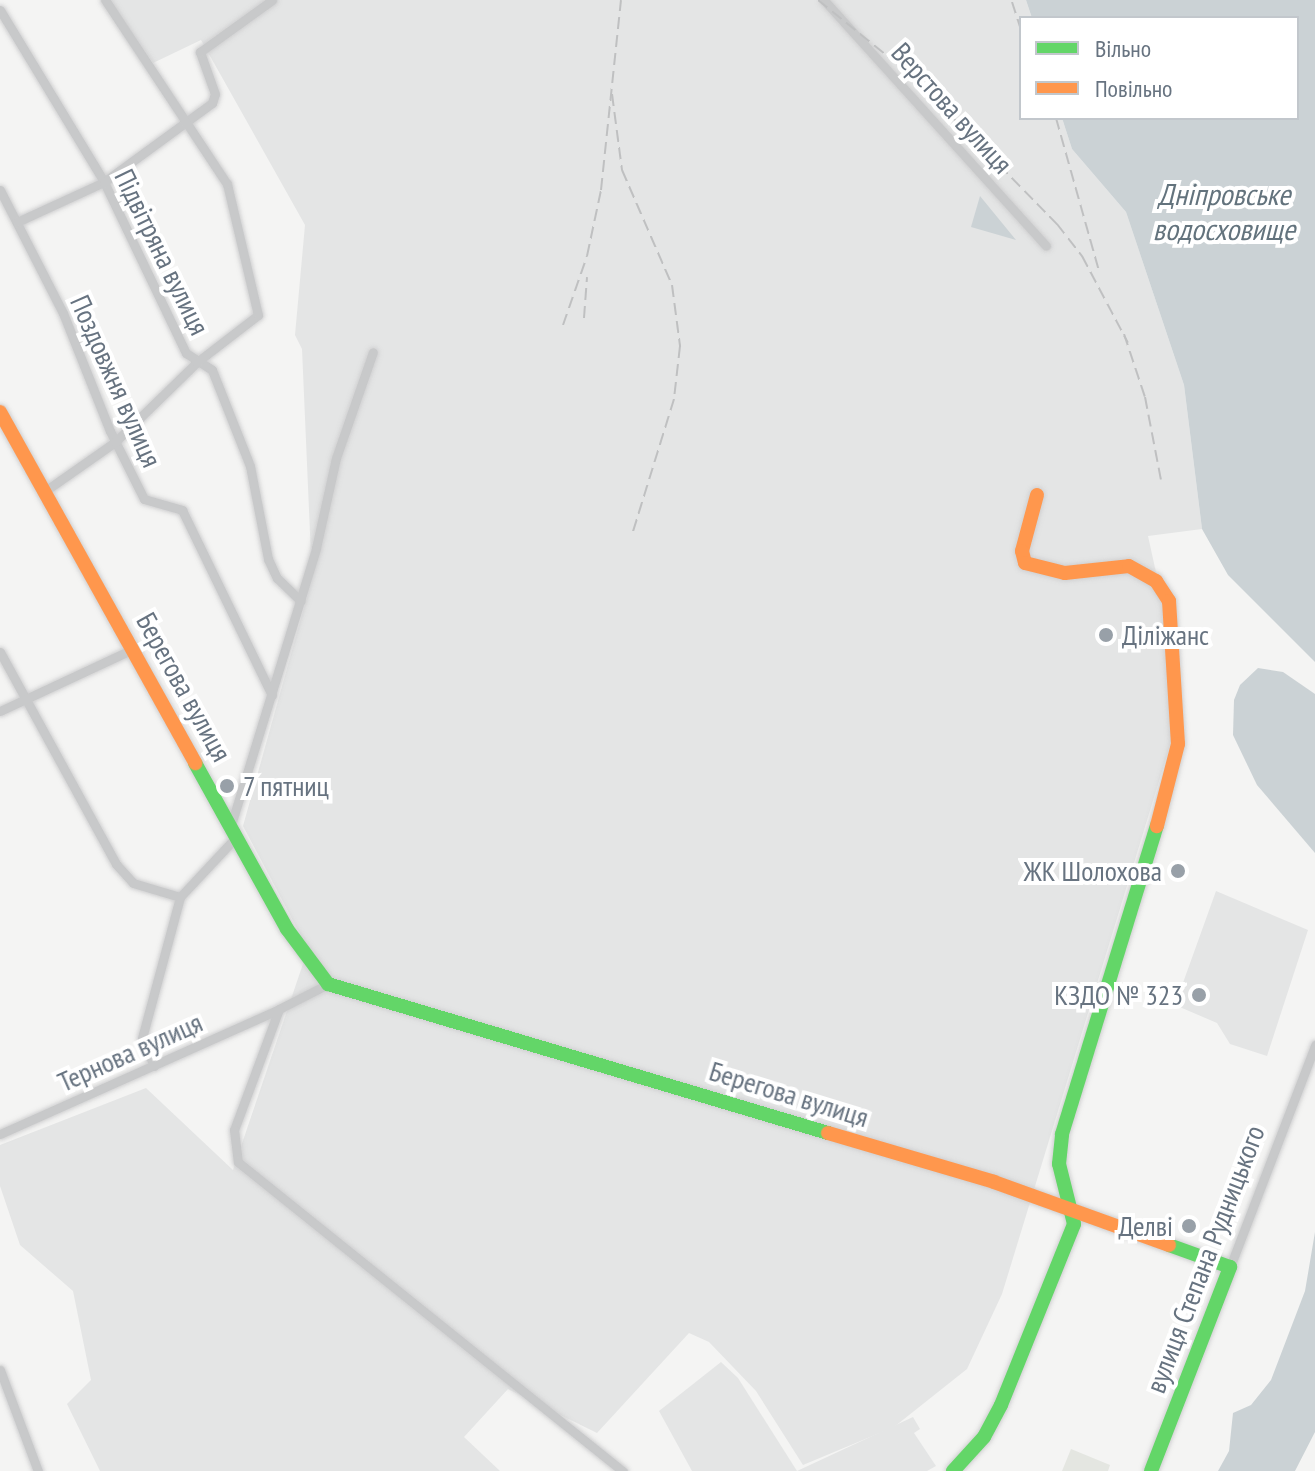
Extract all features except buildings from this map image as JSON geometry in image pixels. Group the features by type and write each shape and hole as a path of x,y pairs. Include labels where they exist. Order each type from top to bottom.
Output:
{"street":[{"path":"45,491 115,442 197,362 256,319 234,198 105,0"},
{"path":"17,222 104,182 186,124 214,99 200,56 203,48 272,0"},
{"name":"Верстова вулиця","path":"824,0 1046,246"},
{"name":"Підвітряна вулиця","path":"0,10 104,182 186,353 212,370 241,438 268,559 277,578 301,601"},
{"name":"Поздовжня вулиця","path":"0,190 63,313 115,442 147,502 182,510 272,695"},
{"path":"154,1066 142,1038 180,897 234,830 301,601 336,458 373,352"},
{"name":"Берегова вулиця","path":"0,412 301,953 328,984 1072,1208 1230,1267"},
{"path":"953,1471 984,1437 1001,1405 1074,1224 1059,1164 1062,1134 1174,767 1178,744 1173,624 1169,601 1143,572 1129,566 1065,573 1025,563 1022,551 1037,495"},
{"path":"0,711 133,649"},
{"path":"0,652 28,698 116,864 133,883 180,897"},
{"path":"328,984 279,1009 234,1130 238,1162 623,1471"},
{"name":"Тернова вулиця","path":"0,1134 279,1009"},
{"name":"вулиця Степана Рудницького","path":"1151,1471 1312,1063 1315,1045"},
{"path":"0,1370 38,1471"}],"shaded area":[{"path":"109,0 1026,0 1031,16 1019,16 1019,120 1063,120 1072,149 1126,212 1184,385 1202,529 1148,536 1170,636 1171,742 1002,1294 967,1369 894,1427 803,1465 756,1391 709,1342 689,1333 597,1433 508,1389 464,1437 500,1471 100,1471 67,1404 91,1380 73,1291 20,1245 0,1186 0,1145 146,1088 233,1170 308,949 243,826 312,579 302,349 295,335 305,225 201,40 153,63"},
{"path":"1216,891 1308,930 1267,1056 1230,1044 1217,1023 1175,1005"},
{"path":"721,1362 738,1378 797,1471 692,1471 659,1411"},
{"path":"913,1417 920,1429 914,1433 936,1466 927,1471 797,1471"},
{"path":"1071,1449 1110,1465 1108,1471 1062,1471"}],"water":[{"name":"Дніпровське водосховище","path":"1026,0 1315,0 1315,662 1228,575 1202,529 1184,385 1126,212 1072,149 1063,120 1299,120 1299,16 1031,16"},
{"path":"980,196 1016,240 971,227"},
{"path":"1258,668 1283,672 1315,694 1315,853 1257,785 1233,735 1234,700 1240,685"},
{"path":"1315,1232 1315,1432 1295,1471 1218,1471 1229,1451 1233,1413 1251,1405 1271,1380 1305,1291"}],"railway":[{"path":"563,325 587,256 601,190 621,0"},
{"path":"818,0 911,75 1057,224 1082,256 1128,343"},
{"path":"1012,2 1019,23"},
{"path":"612,94 622,170 672,285 680,346 674,399 632,535"},
{"path":"1057,120 1099,271"},
{"path":"584,318 587,277"},
{"path":"1124,334 1145,397 1162,485"}],"traffic: fast":[{"path":"195,763 287,929 328,984 828,1133"},
{"path":"953,1471 984,1437 1001,1405 1074,1224 1059,1164 1062,1134 1157,826"},
{"path":"1151,1471 1230,1267 1169,1245"}],"traffic: slow":[{"path":"0,412 195,763"},
{"path":"1037,495 1022,551 1025,563 1065,573 1129,566 1156,581 1169,601 1178,744 1157,826"},
{"path":"828,1133 994,1182 1169,1245"}],"place":[{"name":"Діліжанс","path":"1106,635"},
{"name":"7 пятниц","path":"227,786"},
{"name":"ЖК Шолохова","path":"1178,871"},
{"name":"КЗДО № 323","path":"1199,995"},
{"name":"Делві","path":"1189,1226"}]}
